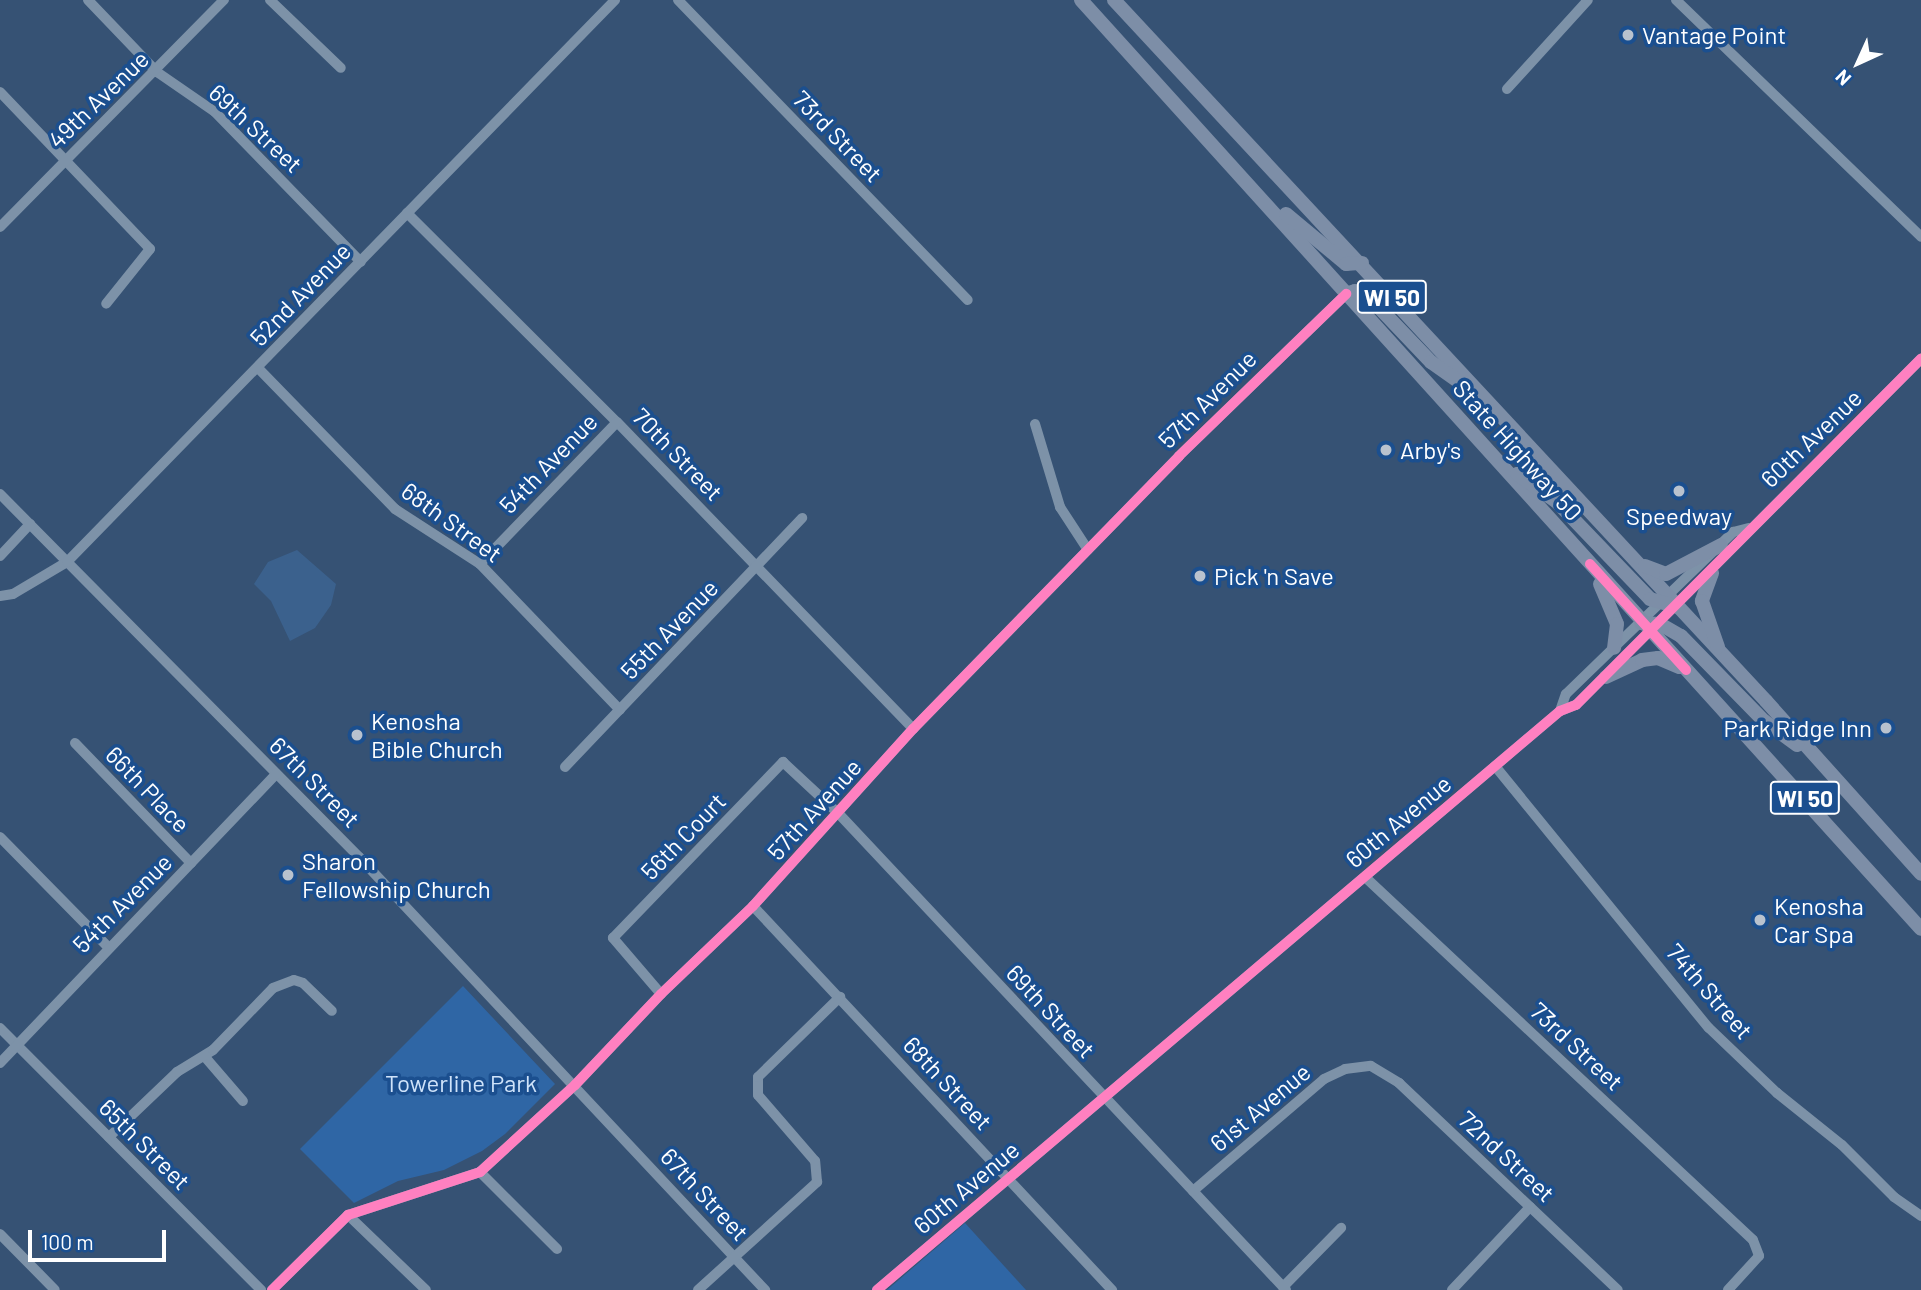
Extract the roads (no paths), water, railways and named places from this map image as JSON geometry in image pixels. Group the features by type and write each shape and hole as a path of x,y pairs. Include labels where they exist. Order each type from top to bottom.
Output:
{"main road":[{"name":"State Highway 50","path":"1081,0 1921,929"},
{"name":"State Highway 50","path":"1114,0 1362,263 1637,562 1669,603 1719,652 1921,874"},
{"path":"1230,165 1329,253 1346,264 1362,263"},
{"path":"1346,294 1355,290 1368,297 1431,362 1492,405"},
{"path":"1498,461 1557,502 1637,587 1669,603"},
{"path":"1637,562 1667,574 1721,545"},
{"path":"1590,564 1615,614 1614,648"},
{"path":"1712,573 1702,608 1719,652"},
{"path":"1650,627 1708,660 1764,721 1821,762"},
{"path":"1606,677 1658,658 1686,670"},
{"path":"1892,895 1921,922"}],"street":[{"name":"69th Street","path":"88,0 157,72 215,112 361,262"},
{"name":"49th Avenue","path":"0,227 66,158 157,72 224,0"},
{"path":"270,0 341,68"},
{"name":"52nd Avenue","path":"0,596 13,594 67,562 615,0"},
{"name":"73rd Street","path":"678,0 968,300"},
{"path":"1507,89 1588,0"},
{"path":"1676,0 1921,237"},
{"path":"0,92 66,158 150,249 106,304"},
{"name":"70th Street","path":"407,213 617,422 913,729"},
{"name":"57th Avenue","path":"272,1290 348,1214 480,1172 575,1085 661,994 753,905 839,814 913,729 1088,550 1346,294"},
{"name":"60th Avenue","path":"877,1290 1560,710 1576,705 1606,677 1669,603 1712,573 1744,540 1749,528 1921,359"},
{"name":"68th Street","path":"258,368 395,509 480,564 620,710"},
{"name":"54th Avenue","path":"480,564 617,422"},
{"path":"1035,424 1060,507 1088,550"},
{"name":"67th Street","path":"0,495 276,774 575,1085 765,1290"},
{"name":"55th Avenue","path":"565,767 802,518"},
{"path":"0,556 30,524"},
{"name":"60th Avenue","path":"1560,710 1566,694 1614,648 1650,627 1733,532 1749,528"},
{"name":"66th Place","path":"75,743 191,863"},
{"name":"69th Street","path":"783,762 839,814 1285,1289"},
{"name":"56th Court","path":"661,994 614,938 783,762"},
{"name":"74th Street","path":"1495,766 1709,1028 1777,1093 1842,1145 1897,1201 1921,1216"},
{"name":"54th Avenue","path":"0,1063 107,946 276,774"},
{"path":"0,837 107,946"},
{"name":"73rd Street","path":"1365,877 1758,1248 1755,1262 1728,1290"},
{"name":"68th Street","path":"753,905 1112,1290"},
{"path":"109,1138 177,1072 205,1057 265,994 286,982 303,983 332,1011"},
{"path":"698,1290 817,1182 815,1161 758,1096 758,1077 841,997"},
{"name":"65th Street","path":"0,1028 261,1290"},
{"path":"205,1057 243,1101"},
{"name":"61st Avenue","path":"1193,1191 1324,1079 1360,1065"},
{"name":"72nd Street","path":"1360,1065 1371,1066 1399,1083 1618,1290"},
{"path":"480,1172 557,1249"},
{"path":"1452,1290 1530,1207"},
{"path":"348,1214 426,1290"},
{"path":"1285,1289 1341,1228"},
{"path":"0,1234 55,1290"}],"place":[{"name":"Vantage Point","path":"1628,35"},
{"name":"Arby's","path":"1386,450"},
{"name":"Speedway","path":"1679,491"},
{"name":"Pick 'n Save","path":"1200,576"},
{"name":"Park Ridge Inn","path":"1886,728"},
{"name":"Kenosha Bible Church","path":"357,735"},
{"name":"Sharon Fellowship Church","path":"288,875"},
{"name":"Kenosha Car Spa","path":"1760,920"}],"park label":[{"name":"Towerline Park","path":"461,1083"}]}
